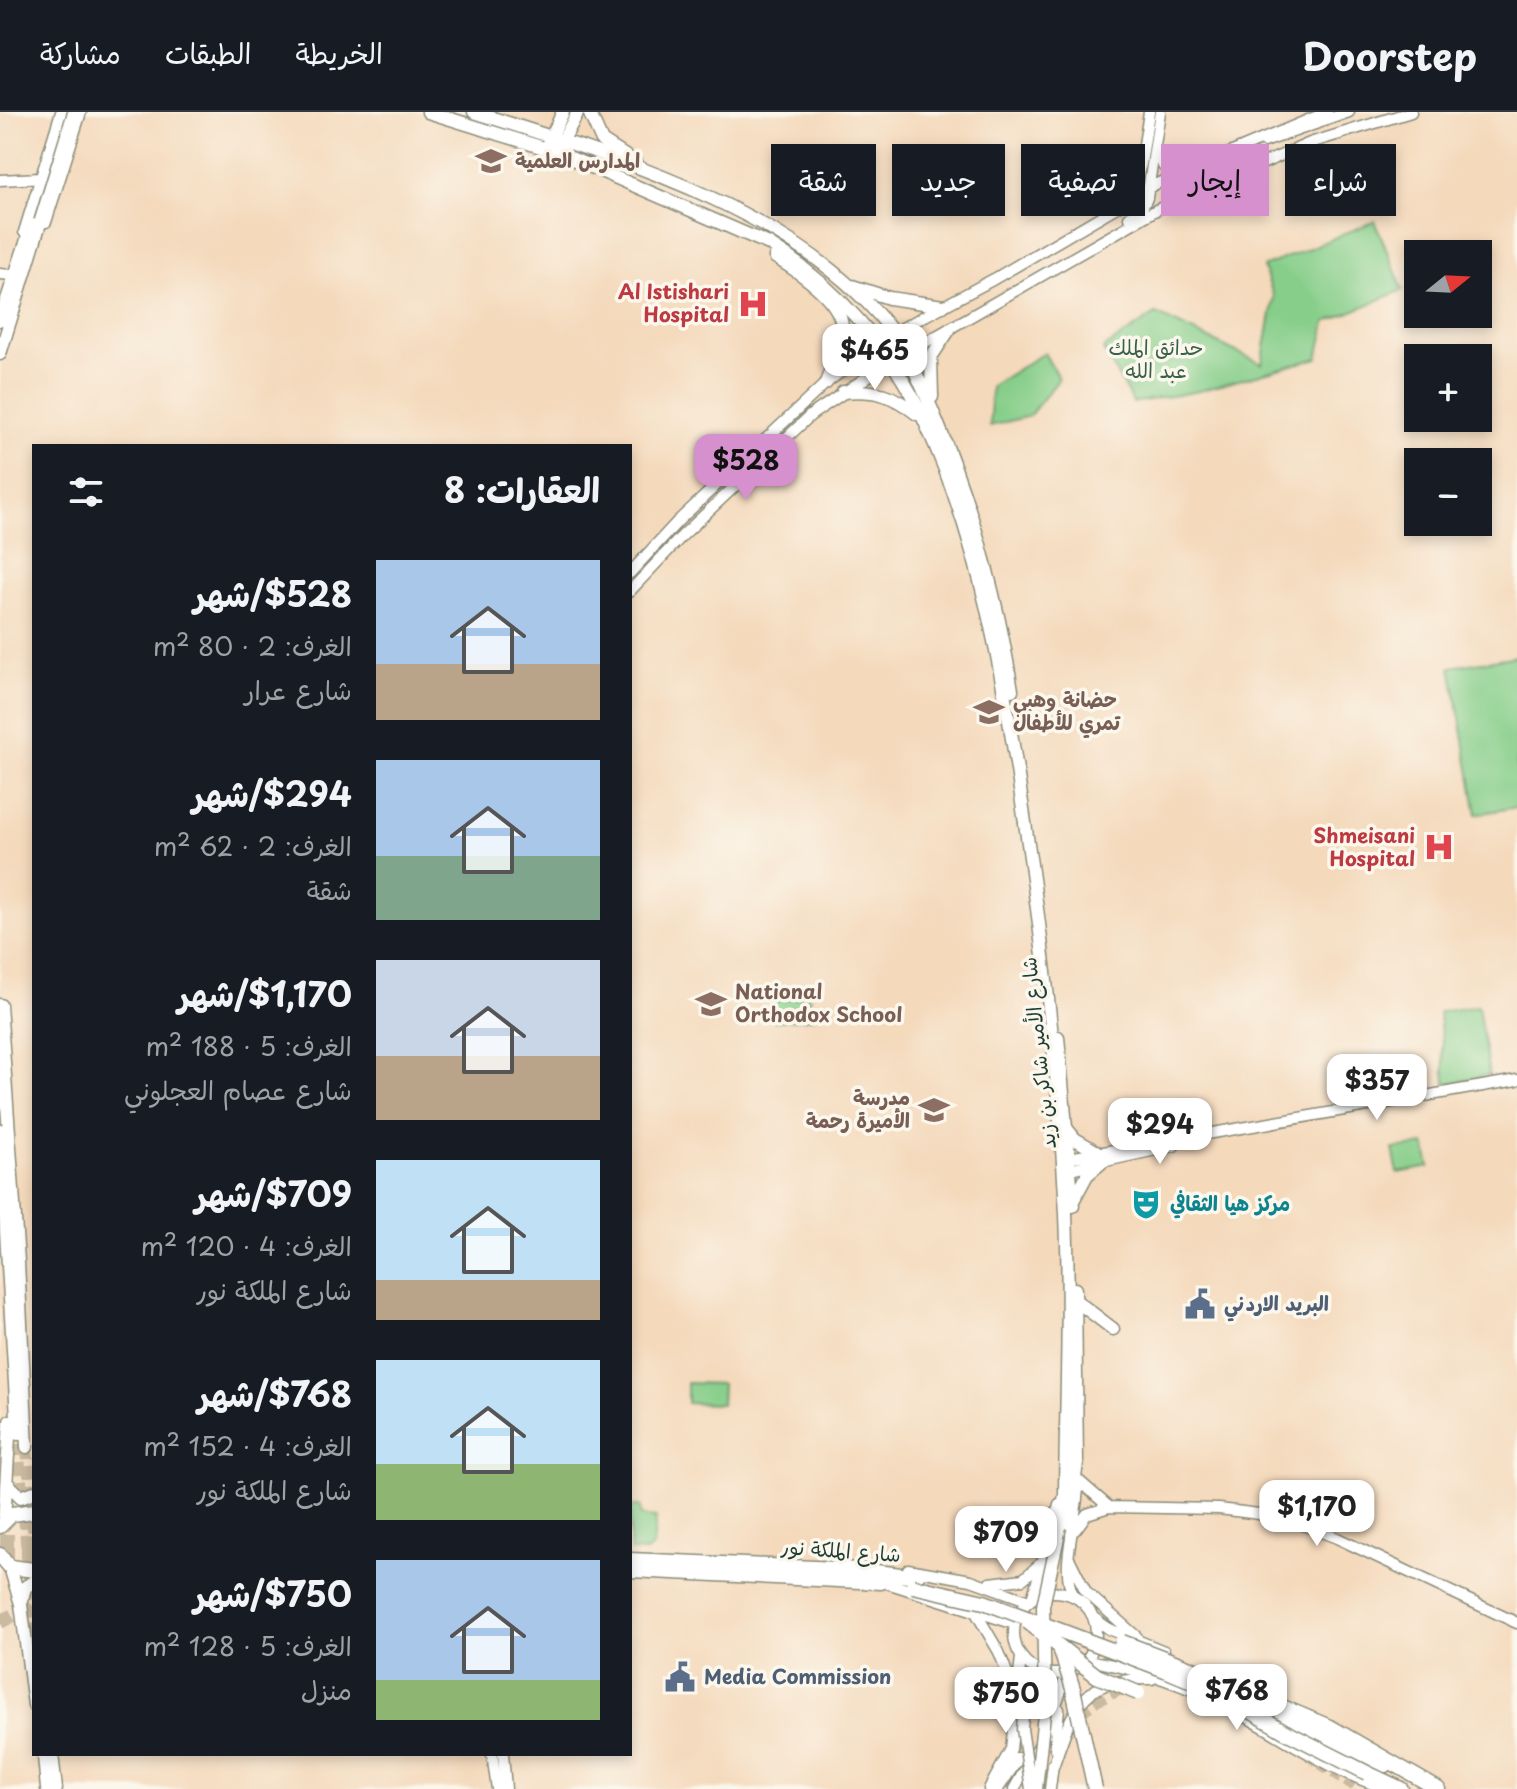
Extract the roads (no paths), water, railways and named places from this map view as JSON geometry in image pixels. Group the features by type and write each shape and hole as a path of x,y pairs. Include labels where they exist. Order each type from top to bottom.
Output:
{"highway":[{"path":"2,1522 21,1511 32,1511"},
{"name":"شارع الملكة نور","path":"632,1560 868,1571 1008,1600 1193,1669 1332,1728 1437,1789"},
{"path":"4,1563 32,1570"},
{"name":"شارع الملكة نور","path":"632,1570 915,1581 1220,1693 1284,1731 1401,1789"},
{"path":"1015,1618 1106,1682 1138,1693"},
{"path":"1059,1647 1070,1676 1095,1789"}],"main road":[{"path":"0,320 9,272 61,112"},
{"path":"9,272 67,112"},
{"path":"0,354 74,112"},
{"path":"29,261 60,185 81,112"},
{"path":"428,112 554,145 674,184"},
{"path":"474,112 749,234 765,251 806,279 839,311 841,336 826,383"},
{"path":"554,145 563,112"},
{"path":"554,145 578,112"},
{"path":"589,112 602,141 674,184 767,227 849,285 889,298 943,306"},
{"path":"1144,144 1149,112"},
{"path":"1115,233 1119,224 1143,207 1160,112"},
{"path":"1249,144 1327,112"},
{"path":"1251,144 1349,112"},
{"path":"632,589 683,535 811,415 843,392 1156,210 1270,159 1356,127 1411,112"},
{"path":"1157,140 1161,161"},
{"path":"0,180 40,178"},
{"path":"1145,190 1161,182"},
{"path":"632,571 678,521 826,383 878,343 1100,216"},
{"name":"شارع الأمير شاكر بن زيد","path":"749,234 797,262 827,286 878,343 929,416 986,601 1010,722 1039,914 1066,1164 1073,1202 1075,1300 1071,1467 1068,1529 1052,1593 1051,1733 1047,1789"},
{"name":"شارع الأمير شاكر بن زيد","path":"849,285 893,333 906,354 978,535 1007,660 1045,913 1067,1129 1071,1467"},
{"path":"843,392 886,393 929,416 931,357 949,330"},
{"path":"0,1005 23,1337 22,1445 0,1130"},
{"path":"1066,1164 1202,1136 1517,1080"},
{"path":"1067,1129 1100,1158"},
{"path":"1073,1202 1100,1158"},
{"path":"1075,1300 1113,1329"},
{"path":"2,1522 8,1484 8,1343 13,1327"},
{"path":"23,1337 28,1350 32,1405"},
{"path":"1071,1467 1078,1480 1109,1507"},
{"path":"989,1789 1011,1761 1021,1657 1015,1641 1015,1618 1030,1600 1071,1467"},
{"path":"1041,1566 1040,1579 1047,1585 1057,1586 1065,1577 1069,1557 1068,1529 1078,1480"},
{"path":"8,1484 21,1497 32,1493"},
{"path":"1068,1529 1087,1514 1109,1507 1219,1509 1283,1517 1337,1538 1517,1623"},
{"name":"شارع الأمير شاكر بن زيد","path":"1034,1789 1045,1705 1043,1606 1068,1529"},
{"path":"1069,1557 1077,1577 1092,1599 1145,1643"},
{"path":"4,1563 21,1604 32,1689"},
{"path":"987,1585 1023,1579 1041,1566"},
{"path":"868,1571 889,1567 987,1585 1030,1600 1052,1592 1074,1596"},
{"path":"1065,1577 1074,1596 1094,1618 1251,1696"},
{"path":"884,1582 978,1611 1015,1618"},
{"path":"21,1604 25,1587 32,1583"},
{"path":"978,1611 991,1613 999,1607 999,1600 987,1585"},
{"path":"978,1611 1005,1664 1017,1701"},
{"path":"1014,1789 1045,1735 1067,1674 1087,1660 1097,1636 1094,1618"},
{"path":"1121,1665 1113,1657 1111,1647 1120,1638 1130,1638"},
{"path":"1021,1657 1041,1673 1067,1674"},
{"path":"1087,1660 1121,1665 1205,1696 1337,1770 1387,1789"},
{"path":"1019,1675 1025,1691 1022,1729 1034,1789"},
{"path":"1047,1789 1073,1714 1089,1694 1117,1679 1160,1679"},
{"path":"1053,1767 1061,1691"},
{"path":"1281,1723 1411,1789"},
{"path":"997,1789 1013,1754 1022,1753 1026,1759 1023,1773"},
{"path":"53,1788 55,1756"},
{"path":"492,1756 497,1789"},
{"path":"503,1756 506,1789"},
{"path":"43,1758 53,1788"}],"tunnel":[{"path":"18,1444 32,1611"},
{"path":"27,1447 32,1513"},
{"path":"0,1541 32,1541"},
{"path":"0,1551 32,1551"},
{"path":"0,1622 19,1612 27,1600"},
{"path":"1050,1733 1098,1700 1130,1685"},
{"path":"1006,1789 1031,1752"},
{"path":"1308,1756 1358,1789"}],"place":[{"name":"المدارس العلمية","path":"491,161"},
{"name":"Al Istishari Hospital","path":"753,304"},
{"name":"حضانة وهبي تمري للأطفال","path":"989,712"},
{"name":"Shmeisani Hospital","path":"1439,847"},
{"name":"National Orthodox School","path":"711,1004"},
{"name":"مدرسة الأميرة رحمة","path":"934,1110"},
{"name":"مركز هيا الثقافي","path":"1146,1204"},
{"name":"البريد الاردني","path":"1200,1304"},
{"name":"Media Commission","path":"680,1677"}],"park label":[{"name":"حدائق الملك عبد الله","path":"1156,360"}]}
